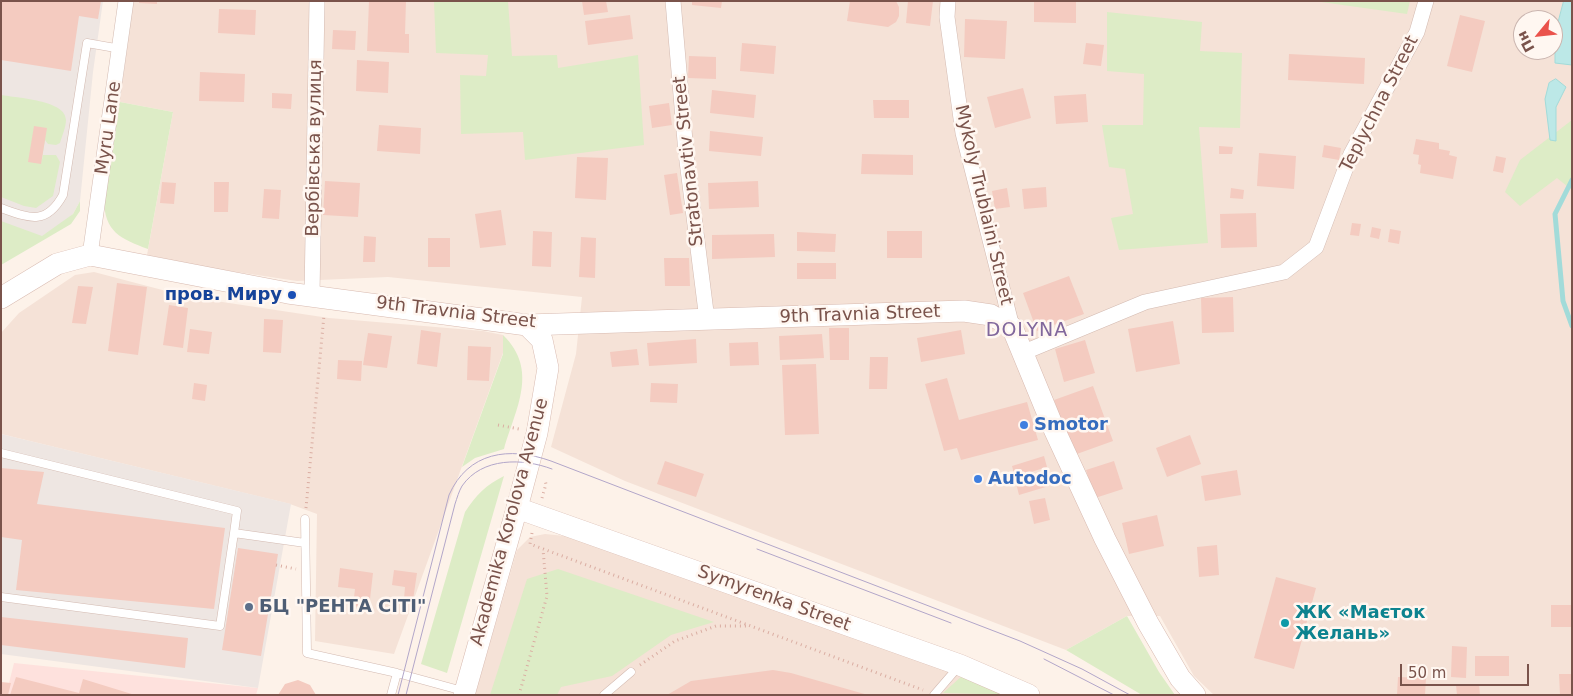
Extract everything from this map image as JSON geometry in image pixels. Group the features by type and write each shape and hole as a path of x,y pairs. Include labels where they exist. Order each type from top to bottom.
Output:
{"main road":[{"name":"9th Travnia Street","path":"1,298 57,264 90,255 166,271 320,296 527,325 964,311 991,315 1012,327"},
{"name":"Akademika Korolova Avenue","path":"464,693 537,433 548,368 542,340 527,325"},
{"name":"Mykoly Trublaini Street","path":"1012,327 1054,429 1105,539 1148,623 1180,678 1195,695"},
{"name":"Symyrenka Street","path":"517,508 960,665 1029,695"}],"street":[{"name":"Myru Lane","path":"90,255 121,49 126,1"},
{"name":"Вербівська вулиця","path":"317,1 320,296"},
{"name":"Stratonavtiv Street","path":"673,1 686,153 708,320"},
{"name":"Mykoly Trublaini Street","path":"948,1 947,17 962,133 1012,327"},
{"name":"Teplychna Street","path":"1022,353 1146,302 1284,272 1316,247 1351,154 1417,32 1426,1"}],"lane":[{"path":"1,208 28,218 42,217 57,208 64,195 87,43 121,49"},
{"path":"1,454 237,511 220,626 1,598"},
{"path":"305,519 307,653 397,673 464,693"},
{"path":"234,532 305,544"},
{"path":"934,695 960,665"},
{"path":"604,695 631,672"},
{"path":"391,695 397,673"}],"path":[{"path":"305,519 324,315 320,296"},
{"path":"519,695 547,596 543,549"},
{"path":"276,565 306,572"},
{"path":"631,672 675,641 716,626 750,626"}],"shaded area":[{"path":"1,1 103,1 93,72 80,201 73,214 59,226 1,261"},
{"path":"133,1 1572,1 1572,695 1214,695 1194,676 1160,616 1127,616 1066,650 625,481 551,447 576,354 582,297 388,277 297,281 217,269 147,255 173,112 120,102"},
{"path":"94,272 189,297 329,318 483,331 503,335 503,353 394,654 315,641 317,514 290,504 1,434 1,333 19,313 75,275"},
{"path":"1,434 291,504 258,688 1,654"},
{"path":"545,534 565,536 689,576 1014,695 475,695 517,550 530,537"},
{"path":"14,663 258,688 256,695 6,695"}],"green space":[{"path":"434,1 508,1 512,56 557,55 558,68 638,55 644,145 525,160 523,132 461,134 460,75 486,76 488,55 436,53"},
{"path":"1314,1 1410,1 1407,14"},
{"path":"1107,12 1202,22 1200,51 1242,53 1240,128 1199,127 1208,243 1119,250 1111,218 1133,214 1125,169 1109,167 1102,125 1143,125 1144,74 1107,71"},
{"path":"1,95 50,104 64,113 66,120 65,129 60,143 56,145 48,144 45,140 41,164 43,155 56,155 60,162 53,196 36,208 24,206 1,197"},
{"path":"120,102 173,112 148,249 130,242 116,233 107,219 105,210 104,199"},
{"path":"1572,120 1572,190 1557,178 1520,206 1505,192 1520,160"},
{"path":"80,201 80,211 71,224 1,265 1,221 42,236 73,214"},
{"path":"503,335 514,348 520,362 522,376 522,390 514,419 504,449 475,458 462,467 503,354"},
{"path":"504,476 447,673 421,664 465,512 482,491"},
{"path":"558,569 714,622 671,635 612,676 561,687 557,695 490,695 527,579"},
{"path":"1127,616 1159,672 1175,695 1142,695 1066,650"},
{"path":"963,675 1014,695 943,693"}],"water":[{"path":"1564,1 1572,1 1572,65 1555,63 1555,60 1563,60 1562,10"},
{"path":"1556,79 1566,87 1556,107 1556,141 1550,140 1545,99 1549,83"}],"building":[{"path":"1,1 101,1 98,19 79,16 71,71 1,60"},
{"path":"139,1 157,1 157,4 139,3"},
{"path":"369,1 406,1 405,34 409,34 409,53 367,51"},
{"path":"582,1 606,1 608,12 584,15"},
{"path":"692,1 722,1 721,8 692,5"},
{"path":"850,1 896,1 899,7 899,16 896,22 888,27 847,21"},
{"path":"908,1 933,1 930,26 906,23"},
{"path":"1034,1 1076,1 1076,23 1034,22"},
{"path":"219,9 256,10 255,35 218,33"},
{"path":"630,15 633,39 588,45 585,21"},
{"path":"1460,15 1485,21 1472,72 1447,66"},
{"path":"965,19 1007,21 1005,59 964,57"},
{"path":"333,30 356,31 355,50 332,49"},
{"path":"742,43 776,46 774,74 740,71"},
{"path":"1086,43 1104,45 1101,66 1083,64"},
{"path":"1289,54 1365,58 1364,84 1288,80"},
{"path":"689,56 716,57 716,79 688,78"},
{"path":"357,60 389,62 388,93 356,91"},
{"path":"200,72 245,74 244,102 199,101"},
{"path":"1023,88 1031,118 995,128 987,97"},
{"path":"712,90 756,95 754,118 710,113"},
{"path":"272,93 292,94 291,109 272,108"},
{"path":"1086,94 1088,122 1056,124 1054,96"},
{"path":"873,100 909,100 909,118 874,118"},
{"path":"669,103 672,125 652,128 649,106"},
{"path":"379,125 421,128 420,154 377,151"},
{"path":"34,126 47,128 41,164 28,162"},
{"path":"710,131 763,137 761,156 709,151"},
{"path":"1416,139 1439,143 1439,149 1450,151 1449,155 1457,157 1453,179 1420,173 1419,155 1413,154"},
{"path":"1324,145 1341,148 1339,160 1322,157"},
{"path":"1219,146 1233,147 1232,154 1219,154"},
{"path":"1259,153 1296,156 1294,189 1257,186"},
{"path":"862,154 913,155 913,175 861,174"},
{"path":"1496,156 1506,158 1503,173 1493,171"},
{"path":"577,157 608,158 606,200 575,198"},
{"path":"677,173 683,213 670,215 664,175"},
{"path":"325,181 360,183 358,217 323,215"},
{"path":"758,181 759,207 709,209 708,183"},
{"path":"162,182 176,183 174,204 160,203"},
{"path":"214,182 229,182 228,212 214,212"},
{"path":"1046,187 1047,207 1024,209 1022,189"},
{"path":"1007,188 1010,207 995,209 992,191"},
{"path":"1231,188 1244,190 1243,199 1230,198"},
{"path":"264,189 281,190 279,219 262,218"},
{"path":"501,210 506,245 480,248 475,214"},
{"path":"1256,213 1257,247 1221,248 1220,214"},
{"path":"1352,223 1361,224 1359,236 1350,235"},
{"path":"1372,227 1381,229 1379,239 1370,237"},
{"path":"1390,229 1401,231 1399,244 1388,242"},
{"path":"533,231 552,232 551,267 532,266"},
{"path":"887,231 922,231 922,258 887,258"},
{"path":"797,232 836,234 835,252 797,251"},
{"path":"774,234 775,257 712,259 712,235"},
{"path":"364,236 376,237 375,262 363,262"},
{"path":"581,237 596,238 595,278 579,277"},
{"path":"428,238 450,238 450,267 428,267"},
{"path":"664,258 689,258 690,286 665,286"},
{"path":"797,263 836,263 836,279 797,279"},
{"path":"1069,276 1084,314 1037,331 1023,293"},
{"path":"117,283 147,287 138,355 108,351"},
{"path":"78,286 93,287 86,324 72,323"},
{"path":"1233,297 1234,332 1202,333 1201,298"},
{"path":"169,305 188,308 183,348 163,345"},
{"path":"264,319 283,320 281,353 263,352"},
{"path":"1173,321 1180,364 1136,372 1128,329"},
{"path":"829,328 849,328 849,360 830,360"},
{"path":"190,329 212,332 209,354 187,352"},
{"path":"421,330 441,333 437,367 417,364"},
{"path":"961,330 965,354 921,362 917,338"},
{"path":"368,333 392,336 387,368 363,365"},
{"path":"822,334 824,358 780,360 779,336"},
{"path":"696,339 697,363 649,366 647,343"},
{"path":"1085,340 1095,373 1064,382 1055,349"},
{"path":"758,342 759,365 730,366 729,343"},
{"path":"468,346 491,347 489,381 467,380"},
{"path":"637,349 639,365 612,367 610,352"},
{"path":"870,357 888,357 887,389 869,389"},
{"path":"338,360 362,361 361,381 337,379"},
{"path":"816,364 819,434 785,435 782,365"},
{"path":"947,378 959,420 1027,402 1038,440 961,460 957,448 944,451 925,384"},
{"path":"194,383 207,385 205,401 192,399"},
{"path":"651,383 678,384 677,403 650,402"},
{"path":"1093,386 1113,441 1074,455 1054,400"},
{"path":"1190,435 1201,464 1167,477 1156,448"},
{"path":"1044,456 1047,467 1015,477 1012,466"},
{"path":"665,461 704,474 696,497 657,484"},
{"path":"1114,461 1123,489 1095,498 1086,470"},
{"path":"1,468 44,472 37,504 225,528 214,609 16,590 22,540 1,537"},
{"path":"1237,470 1241,495 1205,501 1201,476"},
{"path":"1046,475 1049,486 1019,495 1016,483"},
{"path":"1045,498 1050,520 1034,524 1029,501"},
{"path":"1157,515 1164,546 1129,554 1122,523"},
{"path":"1217,545 1219,575 1199,577 1197,547"},
{"name":"БЦ \"РЕНТА СІТІ\"","path":"238,548 278,554 261,656 222,650"},
{"path":"340,568 373,573 369,608 353,606 355,589 338,587"},
{"path":"394,570 417,573 413,600 404,599 405,587 392,585"},
{"name":"ЖК «Маєток Желань»","path":"1276,577 1316,588 1294,669 1254,658"},
{"path":"1551,605 1572,605 1572,627 1551,627"},
{"path":"1,617 188,638 185,668 1,645"},
{"path":"1452,646 1467,647 1466,678 1451,677"},
{"path":"1475,656 1509,656 1509,676 1475,676"},
{"path":"773,670 791,673 868,695 667,695 691,681"},
{"path":"1559,674 1572,674 1572,695 1560,695"},
{"path":"16,677 79,693 83,679 135,695 10,695"},
{"path":"1398,677 1426,678 1425,695 1397,695"},
{"path":"298,680 310,685 316,695 278,695 285,684"},
{"path":"1,682 11,683 8,695 1,695"},
{"path":"1479,684 1480,695 1457,695 1456,685"}],"waterway":[{"path":"1572,180 1555,214 1563,301 1572,326"}],"tram line":[{"path":"398,695 449,495 467,469 491,456 505,454 535,456 551,461 1020,641 1082,669 1130,695"},
{"path":"406,695 455,504 462,486 470,476 480,470 504,462 529,463 552,469"},
{"path":"757,549 951,623"},
{"path":"1044,659 1114,695"}],"place":[{"name":"пров. Миру","path":"292,295"},
{"name":"Smotor","path":"1024,425"},
{"name":"Autodoc","path":"978,479"},
{"name":"БЦ \"РЕНТА СІТІ\"","path":"249,607"},
{"name":"ЖК «Маєток Желань»","path":"1285,623"}],"district":[{"name":"DOLYNA","path":"1027,331"}]}
